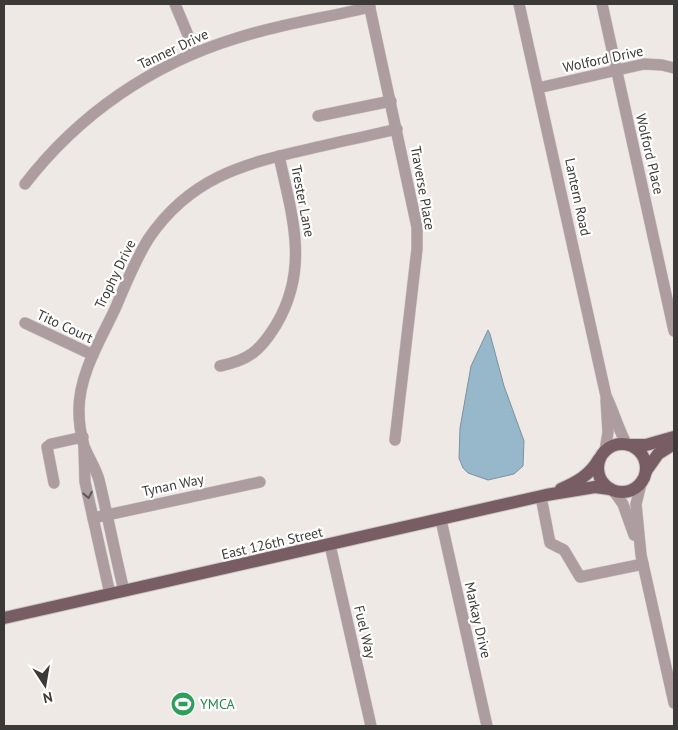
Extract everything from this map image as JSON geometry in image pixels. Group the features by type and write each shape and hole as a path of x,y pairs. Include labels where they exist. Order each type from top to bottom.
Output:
{"main road":[{"path":"674,438 646,445 617,444 602,455 598,466 599,475 603,482 612,489 626,492 632,490 644,476 658,454 674,444"},
{"path":"628,445 642,455 645,461 644,476"},
{"name":"East 126th Street","path":"544,496 584,477 592,470 602,455"},
{"name":"East 126th Street","path":"4,618 544,496 595,487 612,489"}],"street":[{"path":"175,4 195,52"},
{"name":"Lantern Road","path":"519,4 606,396 620,432 628,445"},
{"name":"Wolford Place","path":"602,4 674,332"},
{"name":"Tanner Drive","path":"25,184 39,166 66,138 94,113 144,78 195,52 259,32 369,6"},
{"name":"Traverse Place","path":"369,6 417,227 417,249 395,440"},
{"name":"Wolford Drive","path":"538,88 616,70 653,64 674,68"},
{"path":"318,116 391,101"},
{"name":"Trophy Drive","path":"110,594 85,482 84,442 79,413 80,396 93,355 149,238 173,209 199,187 220,175 253,162 397,129"},
{"name":"Trester Lane","path":"220,366 250,356 260,346 278,320 291,290 296,266 296,241 293,218 279,156"},
{"name":"Tito Court","path":"25,323 93,355"},
{"name":"Lantern Road","path":"602,455 608,432 605,407 606,396"},
{"path":"54,483 48,445 84,442"},
{"name":"Trophy Drive","path":"84,442 99,479 124,591"},
{"path":"644,476 636,504 642,559 674,703"},
{"name":"Tynan Way","path":"93,518 260,482"},
{"path":"612,489 623,504 642,559"},
{"path":"544,496 550,543 564,550 580,577 642,559"},
{"name":"Markay Drive","path":"441,520 487,726"},
{"name":"Fuel Way","path":"330,545 371,726"}],"water":[{"path":"488,330 504,386 524,441 523,466 514,474 488,480 468,473 463,468 459,458 460,428 471,366"}],"place":[{"name":"YMCA","path":"183,704"}]}
